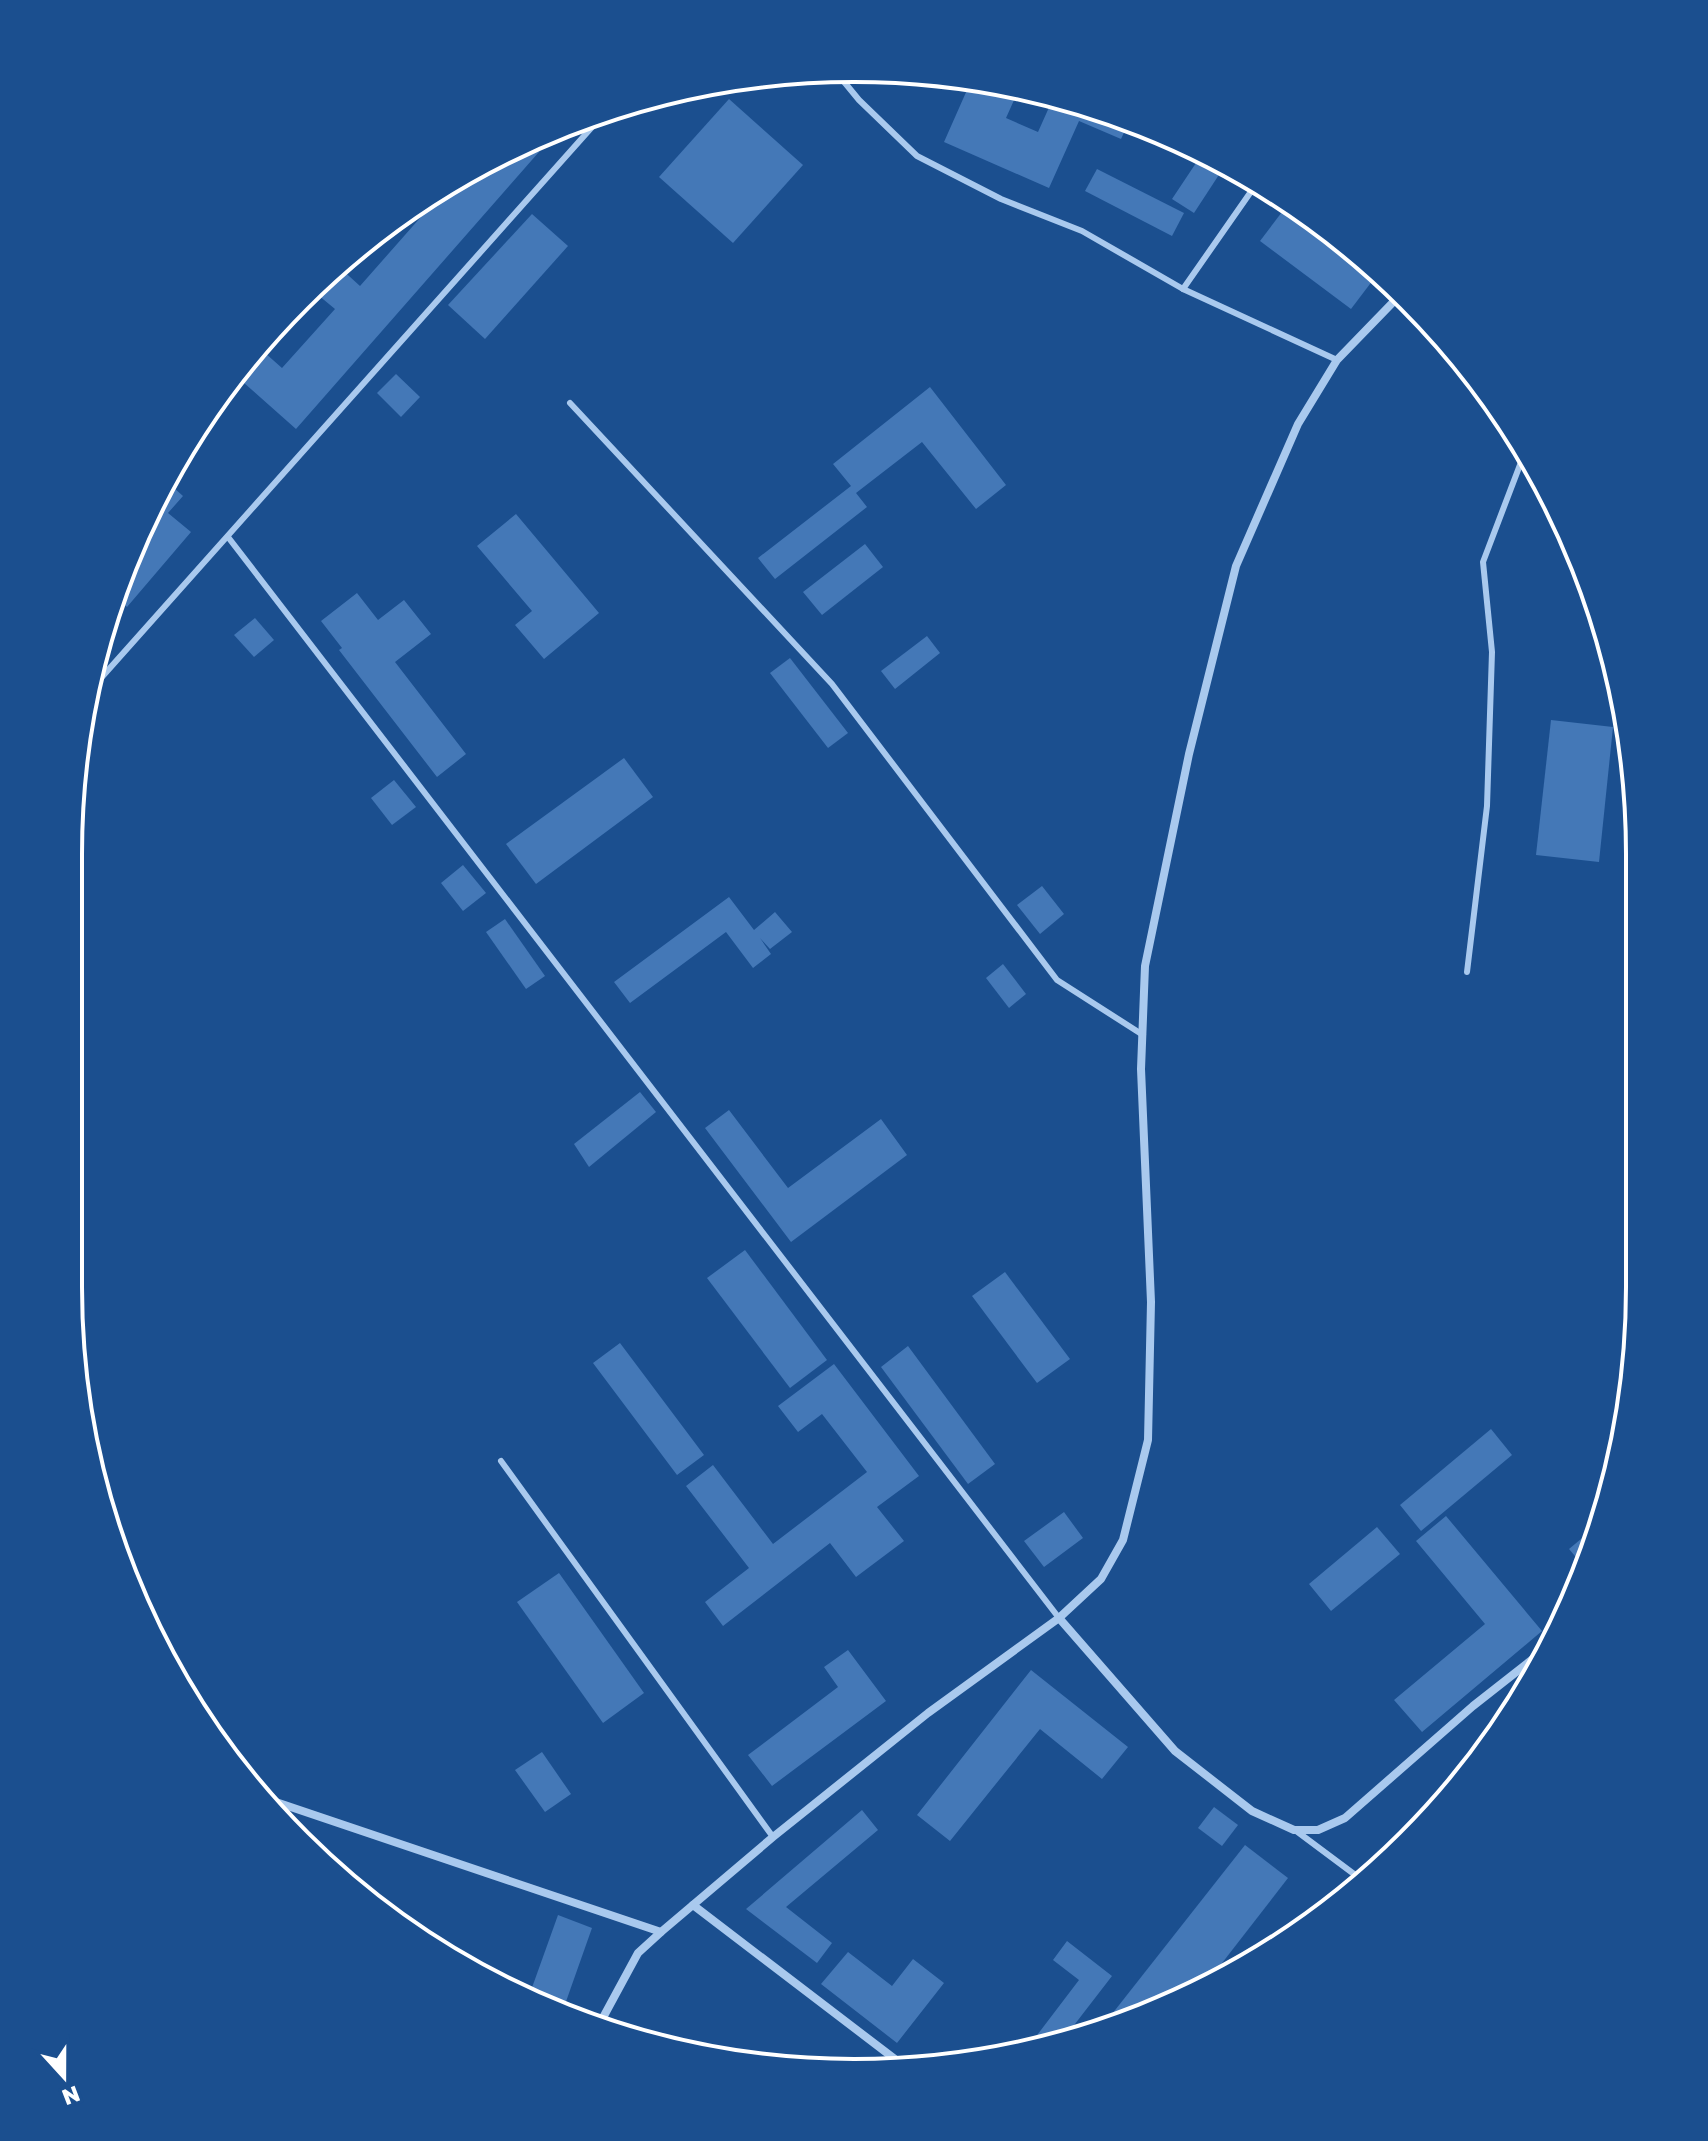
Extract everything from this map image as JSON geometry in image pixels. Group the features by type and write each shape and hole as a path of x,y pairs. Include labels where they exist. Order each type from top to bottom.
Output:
{"street":[{"path":"603,2017 638,1953 773,1837 928,1713 1059,1618 1101,1579 1123,1540 1148,1440 1151,1302 1141,1069 1148,951 1189,754 1236,566 1298,424 1337,360 1393,302"},
{"path":"1059,1618 1175,1751 1252,1811 1294,1830 1318,1830 1345,1818 1473,1706 1528,1662"},
{"path":"281,1804 661,1932"},
{"path":"693,1905 893,2057"}],"lane":[{"path":"845,82 917,156 1001,199 1082,231 1183,289 1337,360"},
{"path":"103,676 590,129"},
{"path":"1183,289 1251,192"},
{"path":"570,403 832,684 1057,980 1143,1035"},
{"path":"1467,972 1487,806 1492,652 1483,562 1520,464"},
{"path":"228,537 1059,1618"},
{"path":"501,1461 773,1837"},
{"path":"1294,1830 1354,1874"}],"building":[{"path":"967,91 1014,99 1006,118 1038,132 1049,107 1124,132 1121,139 1079,121 1049,188 944,142"},
{"path":"729,99 803,165 733,243 659,177"},
{"path":"542,149 296,429 243,382 266,354 282,368 335,309 320,297 345,274 360,286 426,212 468,185"},
{"path":"1196,163 1219,174 1194,213 1172,199"},
{"path":"1097,169 1184,213 1172,236 1085,191"},
{"path":"1282,212 1372,282 1351,309 1260,241"},
{"path":"532,214 568,246 485,339 448,305"},
{"path":"396,374 420,397 401,417 377,393"},
{"path":"930,387 1006,485 976,509 922,442 856,493 867,507 775,579 758,558 851,486 833,464"},
{"path":"175,488 183,496 168,513 191,532 127,607 124,604 141,559"},
{"path":"516,514 599,613 544,659 515,625 532,611 477,546"},
{"path":"865,544 883,567 822,615 803,592"},
{"path":"357,593 378,620 404,600 431,634 395,662 466,754 437,777 339,650 342,648 321,621"},
{"path":"255,618 274,640 254,657 234,635"},
{"path":"927,636 940,653 895,689 881,671"},
{"path":"790,658 848,733 828,748 770,673"},
{"path":"1551,720 1613,727 1599,862 1536,855"},
{"path":"624,758 653,797 536,884 506,844"},
{"path":"394,780 416,807 392,825 371,798"},
{"path":"463,865 486,893 463,911 441,883"},
{"path":"1042,886 1064,914 1040,934 1017,905"},
{"path":"729,897 754,930 775,912 792,932 770,949 760,938 771,954 753,968 726,932 630,1003 614,982"},
{"path":"505,919 545,976 526,989 486,932"},
{"path":"1003,964 1026,994 1009,1008 986,978"},
{"path":"640,1092 656,1112 589,1167 574,1144"},
{"path":"729,1110 788,1188 881,1119 907,1155 791,1242 705,1128"},
{"path":"745,1250 827,1360 790,1388 707,1278"},
{"path":"1005,1272 1070,1359 1037,1383 972,1296"},
{"path":"620,1343 704,1455 677,1475 593,1363"},
{"path":"908,1346 995,1464 968,1484 881,1367"},
{"path":"834,1364 919,1476 877,1507 904,1541 856,1577 830,1543 723,1626 705,1602 749,1568 686,1486 713,1465 773,1544 867,1472 822,1414 798,1432 778,1406"},
{"path":"1491,1429 1512,1455 1421,1531 1400,1505"},
{"path":"1064,1512 1083,1538 1044,1567 1024,1541"},
{"path":"1446,1516 1542,1631 1422,1732 1394,1700 1485,1624 1416,1541"},
{"path":"1377,1527 1400,1554 1331,1611 1309,1584"},
{"path":"1585,1536 1576,1558 1569,1549"},
{"path":"559,1573 644,1693 603,1723 517,1602"},
{"path":"848,1650 886,1701 772,1786 748,1755 838,1687 824,1667"},
{"path":"1031,1670 1128,1747 1102,1779 1040,1729 950,1841 917,1815"},
{"path":"542,1752 571,1794 545,1812 515,1770"},
{"path":"1214,1807 1238,1825 1222,1846 1198,1828"},
{"path":"862,1810 878,1830 786,1907 832,1943 817,1963 746,1909"},
{"path":"1245,1845 1288,1878 1219,1967 1112,2014"},
{"path":"558,1915 592,1928 566,2003 532,1988"},
{"path":"1067,1941 1112,1976 1072,2027 1036,2037 1079,1980 1053,1960"},
{"path":"848,1952 892,1986 913,1959 944,1983 897,2043 821,1984"}]}
